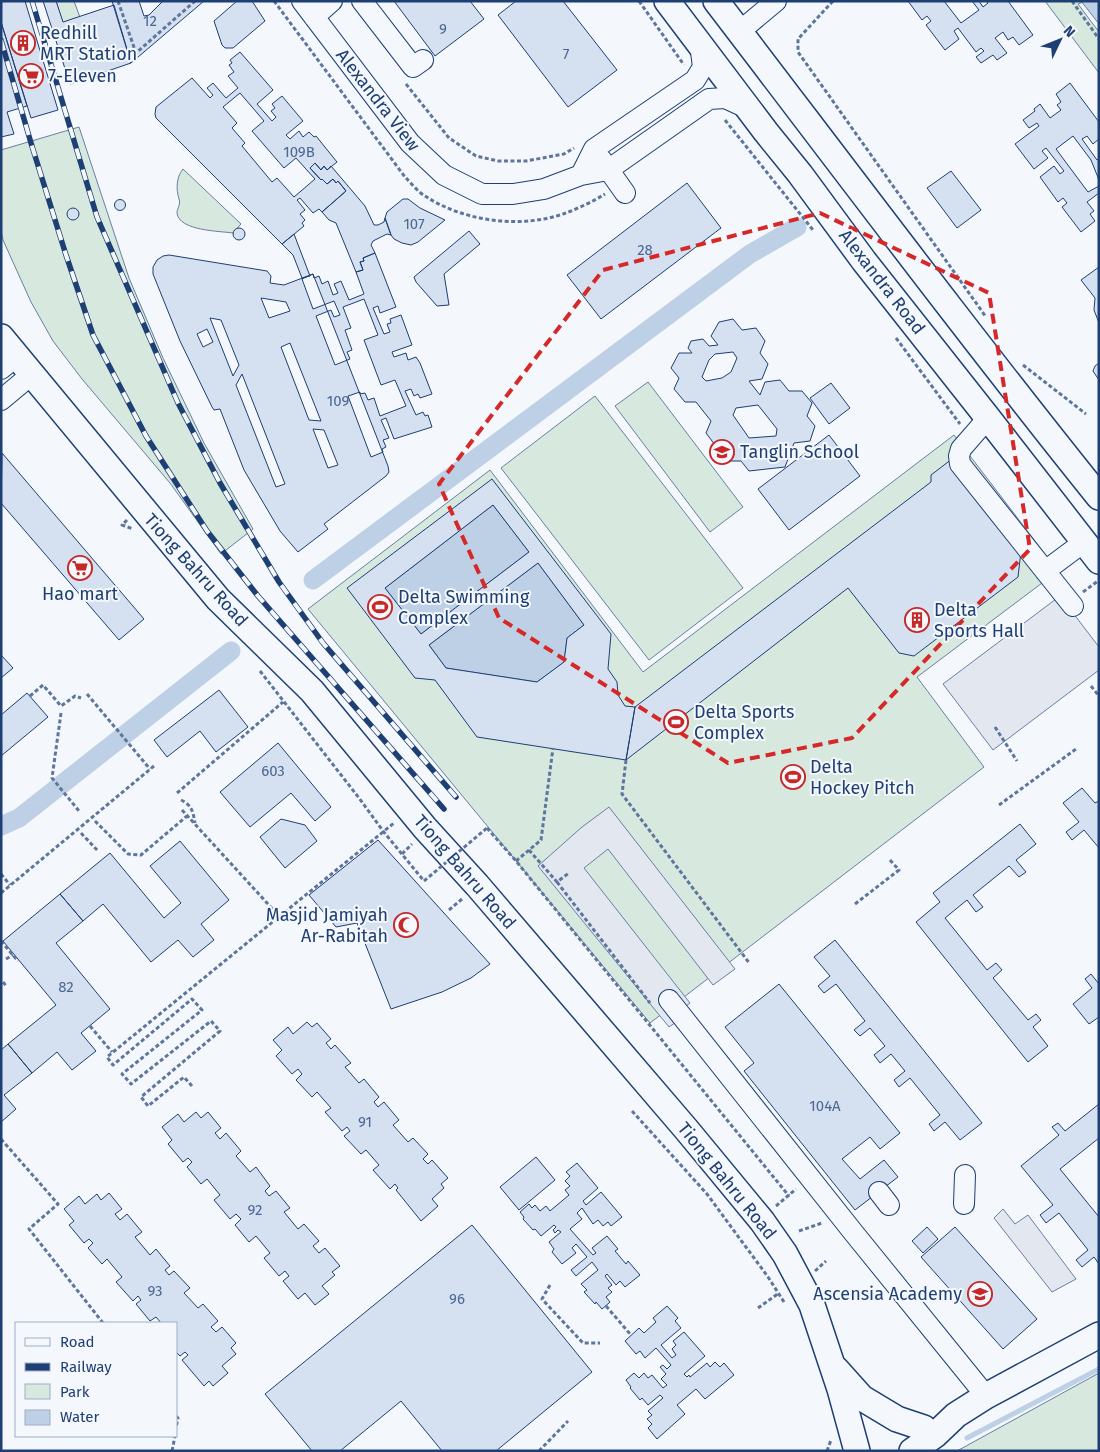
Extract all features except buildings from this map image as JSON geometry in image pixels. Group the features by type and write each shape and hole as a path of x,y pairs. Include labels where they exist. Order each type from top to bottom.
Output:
{"main road":[{"name":"Alexandra Road","path":"667,1 800,174 864,261 1092,551"},
{"path":"716,1 924,275 1099,497"},
{"path":"800,174 812,184 819,186 833,180 836,175 836,165 832,152"},
{"name":"Tiong Bahru Road","path":"1,337 16,367 213,593 312,692 410,810 610,1040 762,1221 785,1254 812,1305 840,1389 841,1438 857,1451"},
{"path":"912,1451 935,1435 956,1415 986,1396 1099,1335"},
{"path":"831,1363 862,1398 897,1419 924,1428"},
{"path":"893,1451 924,1428 956,1415"}],"street":[{"path":"308,9 332,1"},
{"path":"362,1 413,67 423,60"},
{"path":"739,32 776,1"},
{"name":"Alexandra View","path":"308,9 410,143 444,176 482,194 513,194 544,190 581,175 608,170 709,99 725,98 749,109"},
{"path":"581,175 587,147 695,80 703,67 700,44"},
{"path":"587,147 608,170 625,193"},
{"path":"1,400 16,367"},
{"path":"988,418 961,449 959,456 960,464 1073,606"},
{"path":"1045,570 1092,551"},
{"path":"669,1000 745,1084 798,1150 986,1396"},
{"path":"964,1204 965,1175"}],"path":[{"path":"118,1 136,53 195,1"},
{"path":"639,1 688,72"},
{"path":"833,1 798,39 798,52 990,322"},
{"path":"1072,1 1099,39"},
{"path":"400,77 449,138 476,156 498,161 526,161 564,154 587,147"},
{"path":"722,116 818,237"},
{"path":"895,337 970,438"},
{"path":"1018,362 1086,414"},
{"path":"122,525 126,521"},
{"path":"30,696 43,685 61,706 75,696 81,698"},
{"path":"1091,686 1099,696"},
{"path":"87,694 150,769"},
{"path":"176,793 283,702"},
{"path":"61,714 52,778 79,811"},
{"path":"994,727 1017,761"},
{"path":"516,861 541,840 553,748"},
{"path":"1000,806 1076,749"},
{"path":"626,760 622,794 750,964"},
{"path":"1,893 154,766"},
{"path":"181,800 188,803 192,808 196,825"},
{"path":"182,810 278,916"},
{"path":"192,1086 184,1077 148,1106 141,1096 220,1031 211,1021 131,1084 122,1074 202,1010 192,999 113,1065 107,1057 410,810"},
{"path":"95,821 128,854 141,856 187,816"},
{"path":"402,854 424,881 487,828 789,1196"},
{"path":"81,833 98,851"},
{"path":"529,850 557,882 656,1010 669,1000"},
{"path":"855,904 899,870 889,858"},
{"path":"1,874 10,885"},
{"path":"557,882 569,874"},
{"path":"1,941 18,960"},
{"path":"6,959 13,954"},
{"path":"3,982 7,987"},
{"path":"90,1026 112,1052"},
{"path":"632,1111 707,1194 790,1310"},
{"path":"1,1139 58,1204 29,1229 102,1322"},
{"path":"775,1208 796,1190"},
{"path":"819,1268 826,1262"},
{"path":"808,1264 818,1278"},
{"path":"550,1285 542,1299 583,1343 600,1343"},
{"path":"758,1308 779,1293"},
{"path":"606,1306 631,1335"},
{"path":"540,1451 568,1421"},
{"path":"172,1451 175,1437"},
{"path":"827,1451 841,1438"}],"highlighted area":[{"path":"820,213 989,293 1030,549 852,738 728,763 499,618 439,484 603,270"}],"green space":[{"path":"56,1 74,1 81,20 64,26"},
{"path":"1045,1 1086,1 1078,4 1099,32 1099,73"},
{"path":"79,127 129,278 163,358 204,443 253,529 221,554 170,483 82,379 53,341 31,302 3,240 1,231 1,150"},
{"path":"183,169 241,224 233,233 192,227 179,219 177,213 180,203 177,184"},
{"path":"648,382 743,507 710,532 615,406"},
{"path":"595,396 743,588 649,660 501,468"},
{"name":"Delta Sports Complex","path":"954,435 1058,571 917,677 984,767 650,1023 308,609 490,470 643,672"},
{"path":"1099,1373 1099,1451 957,1451"}],"shaded area":[{"path":"1060,596 1099,647 1099,670 993,750 943,684"},
{"path":"609,807 735,969 713,985 608,849 584,868 690,1003 675,1014 679,1020 669,1027 538,866 582,827"},
{"path":"1003,1209 1015,1224 1028,1215 1076,1279 1052,1292 994,1218"}],"water":[{"path":"1081,1 1099,1 1099,24"},
{"path":"493,505 529,552 421,634 385,588"},
{"path":"538,563 584,625 567,638 564,662 537,682 446,668 429,645"}],"waterway":[{"path":"313,580 750,254 797,227"},
{"path":"1,826 19,818 231,651"},
{"path":"967,1438 1099,1369"}],"railway":[{"path":"32,1 97,217 178,403 220,483 279,582 323,643 456,797"},
{"path":"1,40 31,143 93,335 146,436 207,531 258,596 444,809"}],"place":[{"name":"Redhill MRT Station","path":"23,43"},
{"name":"7-Eleven","path":"31,76"},
{"name":"Tanglin School","path":"722,452"},
{"name":"Hao mart","path":"80,568"},
{"name":"Delta Swimming Complex","path":"380,607"},
{"name":"Delta Sports Hall","path":"917,620"},
{"name":"Delta Sports Complex","path":"676,722"},
{"name":"Delta Hockey Pitch","path":"793,777"},
{"name":"Masjid Jamiyah Ar-Rabitah","path":"406,925"},
{"name":"Ascensia Academy","path":"980,1294"}]}
